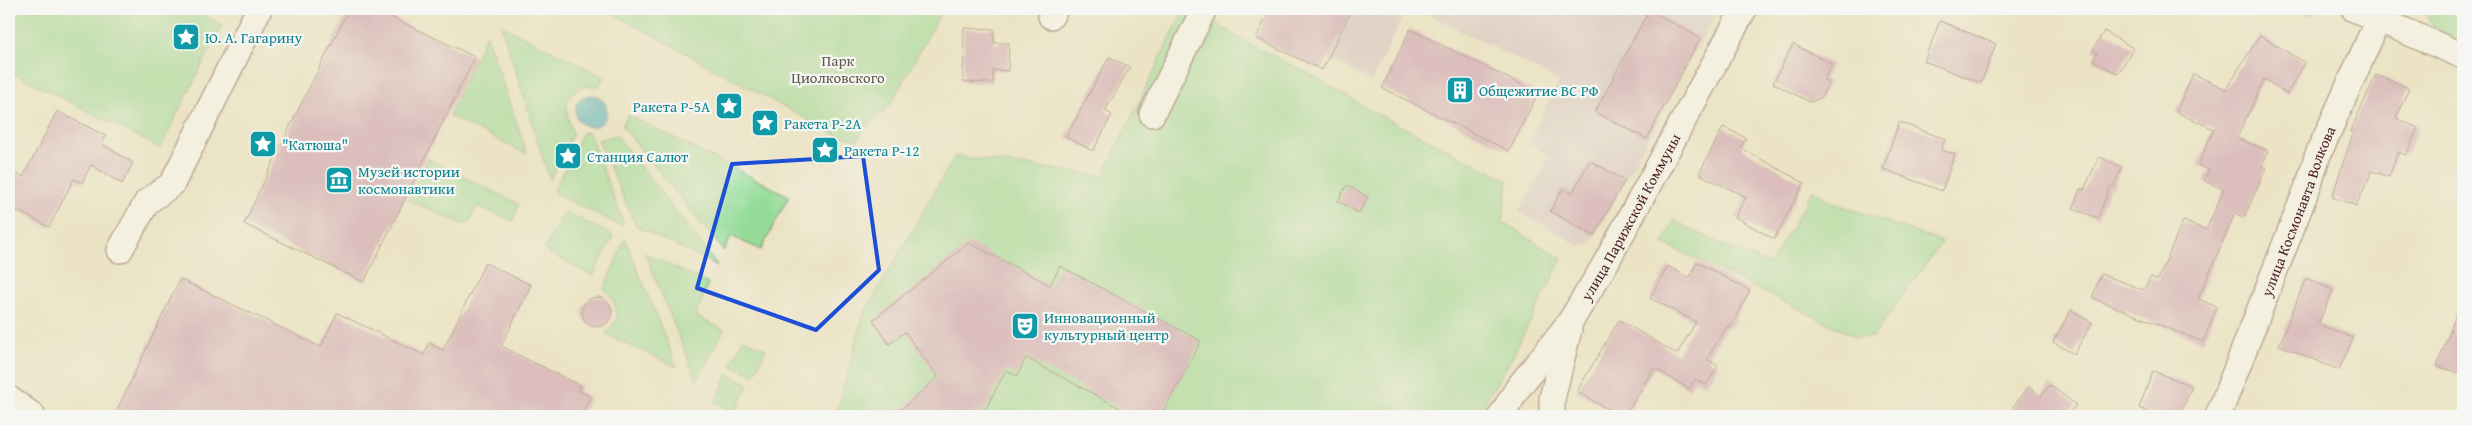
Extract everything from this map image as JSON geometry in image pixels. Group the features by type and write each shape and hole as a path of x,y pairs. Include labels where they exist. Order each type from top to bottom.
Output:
{"street":[{"path":"1152,114 1204,9"},
{"name":"улица Парижской Коммуны","path":"1501,416 1518,388 1570,322 1604,266 1744,9"},
{"path":"2354,9 2381,15 2463,56"},
{"path":"120,250 148,202 172,184 250,12"},
{"name":"улица Космонавта Волкова","path":"2218,416 2317,157 2381,15"},
{"path":"1552,416 1552,399 1570,322"},
{"path":"9,399 32,415"}],"highlighted area":[{"path":"863,156 879,270 816,330 697,288 732,164"}],"shaded area":[{"path":"1270,9 1407,9 1371,81 1328,58 1322,70 1256,38"},
{"path":"1418,9 1718,9 1591,243 1578,245 1519,211 1550,156 1529,143 1559,81"}],"green space":[{"path":"9,9 190,9 222,25 160,148 9,71"},
{"name":"Парк Циолковского","path":"605,9 943,9 890,105 864,129 858,140 832,133"},
{"path":"1184,9 1200,9 1223,28 1253,46 1319,79 1371,111 1508,180 1503,222 1562,259 1509,363 1476,416 836,416 863,316 955,156 1103,176"},
{"path":"2423,9 2463,9 2463,42 2434,28"},
{"path":"501,25 604,77 599,86 587,86 572,93 567,106 573,133 550,180"},
{"path":"486,34 527,154 449,116"},
{"path":"628,115 789,196 761,250 731,236 724,251 622,126"},
{"path":"583,132 589,133 623,222 621,226 553,192"},
{"path":"616,135 718,266 636,226 598,140"},
{"path":"428,159 519,204 513,221 477,206 470,221 462,224 409,200"},
{"path":"1813,190 1831,202 1942,242 1873,337 1856,337 1663,243 1674,221 1734,250 1770,264"},
{"path":"564,211 613,236 593,276 544,250"},
{"path":"625,239 677,367 606,334 617,319 614,300 604,289"},
{"path":"645,253 708,284 695,316 724,330 697,381"},
{"path":"743,339 766,349 754,375 731,365"},
{"path":"728,374 749,384 736,412 715,402"}],"water":[{"path":"591,95 602,100 607,111 602,122 591,127 580,122 575,111 580,100"}],"building":[{"name":"Музей истории космонавтики","path":"349,9 374,9 475,57 364,282 244,224 295,116"},
{"path":"1270,9 1352,9 1322,70 1256,38"},
{"path":"1649,10 1700,38 1647,139 1595,112"},
{"path":"1940,21 1996,44 1981,83 1924,61"},
{"path":"964,28 994,29 994,43 1009,43 1008,71 993,70 993,83 963,82"},
{"name":"Общежитие ВС РФ","path":"1410,29 1538,93 1509,151 1382,88"},
{"path":"2104,31 2133,48 2118,74 2093,60 2097,53 2093,50"},
{"path":"2260,35 2305,63 2287,94 2264,79 2237,138 2268,151 2262,166 2266,168 2244,218 2235,213 2198,299 2217,307 2203,342 2092,298 2101,274 2144,290 2150,277 2158,280 2183,221 2206,230 2224,189 2204,181 2209,170 2198,165 2214,129 2176,112 2193,74 2226,89"},
{"path":"1793,44 1832,64 1824,80 1829,82 1821,98 1810,102 1773,83"},
{"path":"1109,57 1130,67 1105,111 1112,115 1093,151 1066,137"},
{"path":"2376,75 2409,88 2396,118 2418,128 2406,155 2398,152 2389,177 2372,171 2356,206 2332,197 2353,133 2350,132"},
{"path":"57,111 106,136 102,144 133,163 122,184 91,165 82,183 74,179 49,227 9,206 9,189 17,174 23,177"},
{"path":"1899,122 1945,139 1941,150 1955,154 1942,191 1883,169"},
{"path":"1723,127 1746,138 1741,148 1804,183 1774,239 1735,217 1746,197 1699,174"},
{"path":"2099,157 2122,167 2113,187 2110,186 2098,218 2073,209 2080,189 2084,190"},
{"path":"1590,161 1625,180 1594,236 1550,211 1563,188 1572,193"},
{"path":"1347,185 1368,197 1359,213 1338,201"},
{"name":"Инновационный культурный центр","path":"969,243 1050,285 1060,266 1201,341 1161,416 1135,416 1026,358 1017,376 1006,370 982,416 894,416 938,377 905,332 889,344 873,320"},
{"path":"1697,262 1750,291 1730,328 1727,326 1707,359 1718,366 1706,385 1695,379 1689,389 1654,368 1625,416 1619,416 1577,391 1619,320 1677,354 1696,322 1650,298 1668,266 1689,278"},
{"path":"485,263 531,285 501,346 581,386 579,391 590,397 581,416 114,416 180,279 321,347 337,313 424,355 429,343 443,350"},
{"path":"2306,278 2333,290 2318,324 2353,338 2339,370 2279,345"},
{"path":"597,297 608,301 612,312 608,323 597,327 586,323 582,312 586,301"},
{"path":"2461,301 2463,301 2463,359 2458,373 2437,366"},
{"path":"2071,310 2092,323 2074,354 2053,342"},
{"path":"2153,371 2192,386 2180,416 2159,416 2139,408"},
{"path":"2050,385 2076,405 2067,416 2025,416 2013,407 2029,387 2041,396"}],"waterway":[{"path":"2306,9 2311,11"}],"place":[{"name":"Ю. А. Гагарину","path":"186,37"},
{"name":"Общежитие ВС РФ","path":"1460,90"},
{"name":"Ракета Р-5А","path":"729,106"},
{"name":"Ракета Р-2А","path":"765,123"},
{"name":"\"Катюша\"","path":"263,144"},
{"name":"Ракета Р-12","path":"825,150"},
{"name":"Станция Салют","path":"568,156"},
{"name":"Музей истории космонавтики","path":"339,180"},
{"name":"Инновационный культурный центр","path":"1025,326"}]}
